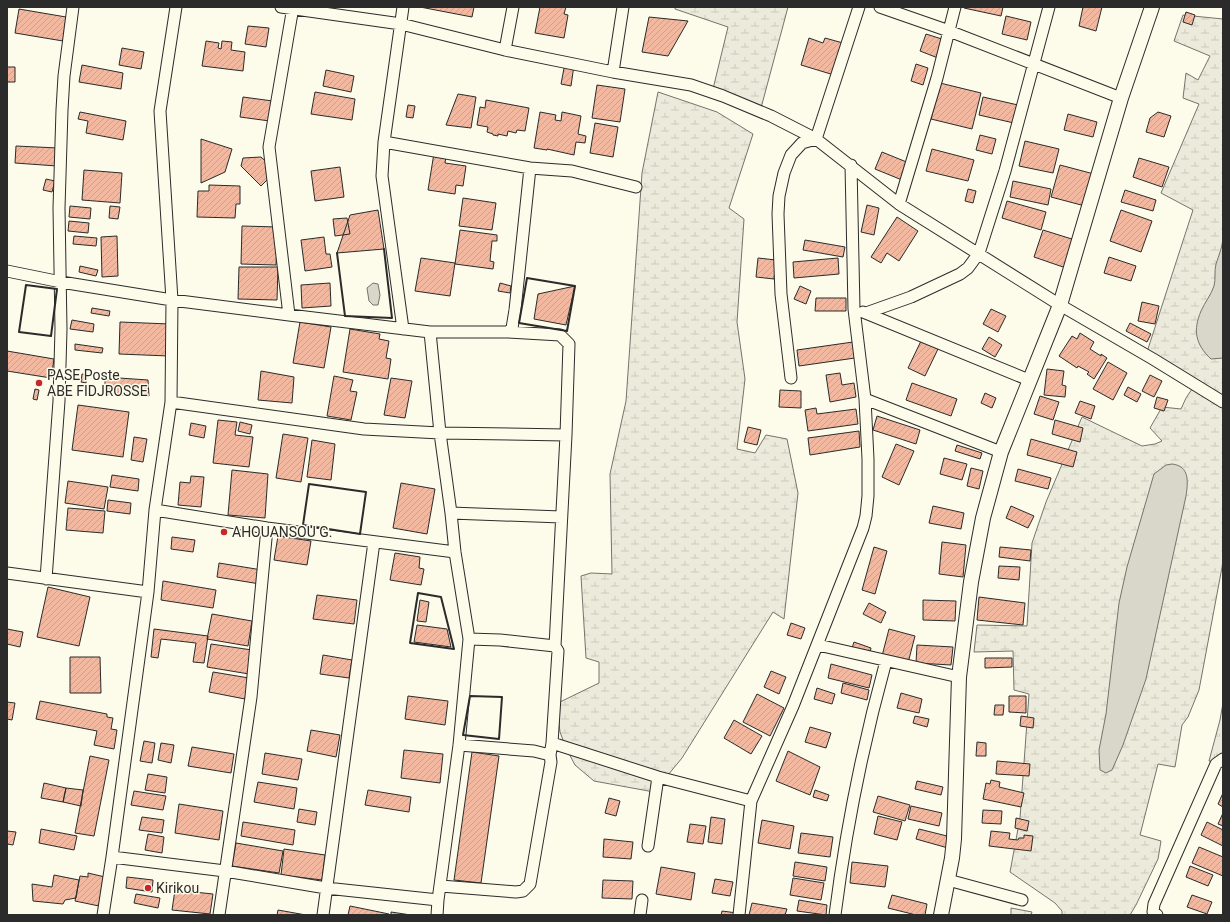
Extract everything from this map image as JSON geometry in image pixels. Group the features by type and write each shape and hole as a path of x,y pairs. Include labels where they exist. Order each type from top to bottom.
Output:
{"street":[{"path":"46,579 59,401 61,282 59,208 60,142 64,76 73,7"},
{"path":"103,915 148,592 155,510 171,402 172,300 160,111 176,7"},
{"path":"281,7 401,24 505,50 613,72 691,85 723,96 771,116 816,139 899,204 1060,304 1223,402"},
{"path":"403,7 384,142 382,176 403,329"},
{"path":"505,50 513,7"},
{"path":"613,72 622,7"},
{"path":"816,139 859,7"},
{"path":"880,7 949,31 1121,98"},
{"path":"899,204 937,78 955,7"},
{"path":"866,313 911,297 960,274 968,268 979,253 1005,171 1049,7"},
{"path":"941,915 952,858 954,839 960,677 971,582 983,518 1001,452 1060,304 1121,98 1152,7"},
{"path":"289,316 269,147 293,8"},
{"path":"791,378 781,294 778,214 779,196 784,173 791,155 802,143 816,139"},
{"path":"384,142 530,168 572,172 636,187"},
{"path":"739,915 751,801 818,645 863,528 866,516 868,496 865,399 854,309 851,165"},
{"path":"508,332 512,328 530,168"},
{"path":"7,271 61,282 172,300 289,316 430,332 508,332 560,336 569,344 566,434 554,646 558,652 550,755 551,762 530,884 523,891 516,892 441,886"},
{"path":"854,309 1029,380"},
{"path":"430,332 440,433 455,552 469,639 460,745 437,915"},
{"path":"865,399 1001,452"},
{"path":"171,402 364,429 440,433 566,434"},
{"path":"155,510 267,528 455,552"},
{"path":"451,513 561,517"},
{"path":"219,915 251,697 267,528"},
{"path":"323,915 374,542"},
{"path":"7,573 148,592"},
{"path":"469,639 500,640 554,646"},
{"path":"818,645 960,677"},
{"path":"835,915 842,862 861,764 886,661"},
{"path":"552,744 658,777 751,801"},
{"path":"460,745 534,752 550,755"},
{"path":"1157,915 1153,912 1154,904 1216,764 1223,759"},
{"path":"648,846 658,777"},
{"path":"112,857 225,871 326,888 438,900"},
{"path":"948,880 1022,900"},
{"path":"640,915 642,900"}],"green space":[{"path":"675,7 788,7 761,108 713,89 728,27 675,9"},
{"path":"1183,15 1223,19 1223,562 1199,690 1188,717 1182,725 1175,767 1158,764 1140,835 1161,841 1158,859 1130,915 1062,915 1062,911 1055,903 1010,872 1020,818 1029,694 1014,690 1013,651 974,652 977,625 1027,626 1032,543 1046,502 1082,417 1142,446 1155,444 1162,441 1150,428 1162,407 1181,409 1196,383 1146,355 1193,210 1161,193 1199,104 1183,98 1186,73 1198,80 1210,56 1174,41"},
{"path":"658,92 717,112 753,134 729,208 744,219 737,322 745,379 737,449 755,453 766,435 787,439 798,493 784,619 773,612 682,758 654,792 594,781 575,765 560,732 558,715 560,702 599,683 599,662 586,658 581,576 591,573 612,574 610,474 626,401 642,173"},
{"path":"1223,703 1223,764 1209,761"},
{"path":"1011,908 1032,912 1031,915 1011,915"}],"shaded area":[{"path":"1223,240 1223,358 1211,359 1202,348 1196,331 1198,318 1214,286 1215,267"},
{"path":"373,283 378,284 380,295 378,305 373,305 369,301 367,288"},
{"path":"1166,465 1178,465 1185,471 1187,480 1186,496 1146,679 1123,745 1112,770 1106,773 1100,770 1099,750 1106,714 1119,603 1127,567 1154,474"}],"building":[{"path":"420,7 474,7 472,17"},
{"path":"540,7 566,7 564,14 568,15 564,38 535,33"},
{"path":"964,7 1003,7 1001,16"},
{"path":"1083,7 1102,7 1096,31 1079,26"},
{"path":"19,9 66,17 63,41 15,33"},
{"path":"1186,12 1195,15 1192,25 1183,22"},
{"path":"1006,16 1031,22 1027,40 1002,34"},
{"path":"649,17 688,21 668,56 642,52"},
{"path":"248,26 269,28 266,47 245,44"},
{"path":"926,34 945,40 938,58 920,51"},
{"path":"809,38 823,43 825,38 843,43 834,75 801,65"},
{"path":"206,41 219,43 218,48 221,49 222,41 232,42 231,50 245,52 243,71 202,66"},
{"path":"122,48 144,52 141,69 119,65"},
{"path":"565,63 574,65 571,86 561,84"},
{"path":"916,64 928,68 923,85 911,81"},
{"path":"82,65 123,73 121,89 79,82"},
{"path":"7,67 15,67 15,82 7,82"},
{"path":"326,70 354,76 351,92 323,86"},
{"path":"940,83 981,93 972,129 931,119"},
{"path":"597,85 625,89 620,122 592,118"},
{"path":"315,92 355,99 352,120 311,114"},
{"path":"458,94 476,97 471,128 446,125"},
{"path":"243,97 280,102 277,122 240,117"},
{"path":"983,97 1018,105 1014,123 979,115"},
{"path":"486,100 529,108 525,131 517,130 516,133 508,131 507,136 498,134 498,136 487,132 488,127 477,125 480,107 485,108"},
{"path":"408,105 415,106 413,118 406,117"},
{"path":"80,112 126,121 123,140 86,133 88,121 78,119"},
{"path":"540,112 556,115 555,120 561,121 562,112 581,116 578,134 586,136 585,143 576,142 574,155 547,149 534,148"},
{"path":"1158,112 1171,116 1164,137 1146,132 1150,118"},
{"path":"1068,114 1097,122 1093,137 1064,130"},
{"path":"595,123 618,127 613,157 590,153"},
{"path":"980,135 996,139 992,154 976,150"},
{"path":"201,139 232,149 225,172 201,183"},
{"path":"1025,141 1059,149 1053,173 1019,166"},
{"path":"16,146 58,148 57,166 15,163"},
{"path":"435,147 447,149 445,163 466,166 463,186 456,185 455,194 428,190"},
{"path":"932,149 974,160 968,181 926,171"},
{"path":"882,152 909,163 902,180 875,169"},
{"path":"261,157 276,171 261,186 241,166 243,158"},
{"path":"1139,158 1169,167 1162,187 1133,177"},
{"path":"1060,165 1094,174 1085,206 1051,197"},
{"path":"340,167 344,197 315,201 311,171"},
{"path":"84,170 122,173 120,203 82,200"},
{"path":"46,179 55,181 52,192 43,190"},
{"path":"1013,181 1051,189 1048,205 1010,197"},
{"path":"209,185 240,186 240,204 236,204 235,218 197,217 198,191 209,191"},
{"path":"968,189 976,191 973,203 965,201"},
{"path":"1125,190 1156,200 1153,211 1121,202"},
{"path":"463,198 496,203 492,230 459,226"},
{"path":"1007,201 1046,212 1041,230 1002,218"},
{"path":"867,205 879,208 874,235 861,232"},
{"path":"70,206 91,208 90,219 69,217"},
{"path":"110,206 120,207 118,219 109,218"},
{"path":"378,210 384,249 337,253 350,215"},
{"path":"1121,210 1152,221 1141,252 1110,241"},
{"path":"897,217 918,231 899,261 887,253 881,263 871,257"},
{"path":"347,218 350,234 335,236 333,219"},
{"path":"69,221 89,223 88,233 68,231"},
{"path":"242,226 278,227 276,265 241,264"},
{"path":"460,230 497,235 497,241 492,241 490,261 494,262 493,269 455,264"},
{"path":"1043,230 1075,240 1066,268 1034,257"},
{"path":"74,236 97,238 96,246 73,244"},
{"path":"117,236 118,276 102,277 101,237"},
{"path":"324,237 326,254 330,254 332,267 305,271 301,240"},
{"path":"805,240 845,247 843,257 803,250"},
{"path":"1109,257 1136,266 1131,281 1104,273"},
{"path":"421,258 455,263 450,296 415,291"},
{"path":"758,258 776,260 774,279 756,277"},
{"path":"838,258 839,274 794,278 793,262"},
{"path":"80,266 98,270 96,276 79,272"},
{"path":"239,267 278,267 277,300 238,299"},
{"path":"330,283 331,306 302,308 301,285"},
{"path":"500,283 511,286 510,293 498,291"},
{"path":"575,286 566,325 534,319 538,294"},
{"path":"800,286 811,291 806,304 794,299"},
{"path":"816,298 846,298 846,311 815,311"},
{"path":"1142,302 1159,306 1155,324 1138,321"},
{"path":"92,308 110,311 109,316 91,313"},
{"path":"991,309 1006,316 998,332 983,324"},
{"path":"72,320 94,324 93,332 70,329"},
{"path":"120,322 170,324 169,356 119,354"},
{"path":"300,322 331,327 324,368 293,363"},
{"path":"1130,323 1151,334 1147,342 1126,331"},
{"path":"350,329 380,334 379,339 389,341 386,358 391,359 388,379 343,372"},
{"path":"1080,333 1094,342 1090,349 1107,358 1094,379 1087,374 1089,372 1078,366 1077,368 1059,356 1072,336 1077,339"},
{"path":"989,337 1002,345 995,357 982,349"},
{"path":"921,341 938,349 925,376 908,368"},
{"path":"853,342 855,358 799,366 797,350"},
{"path":"75,344 103,348 102,353 75,350"},
{"path":"7,351 54,359 51,378 7,371"},
{"path":"1108,362 1127,373 1113,400 1093,389"},
{"path":"1047,369 1064,371 1062,385 1066,386 1065,397 1044,395"},
{"path":"261,371 294,377 292,403 258,400"},
{"path":"840,373 842,385 854,383 856,397 830,402 826,375"},
{"path":"82,374 87,375 86,383 81,382"},
{"path":"1150,375 1162,381 1154,397 1142,391"},
{"path":"334,376 353,380 350,391 357,392 351,420 327,416"},
{"path":"105,377 148,380 149,396 105,394"},
{"path":"391,378 412,381 405,418 384,415"},
{"path":"912,383 957,399 951,416 906,400"},
{"path":"1128,387 1141,394 1137,402 1124,395"},
{"path":"35,389 39,390 37,400 33,399"},
{"path":"780,390 801,391 801,408 779,407"},
{"path":"985,393 996,398 992,408 981,403"},
{"path":"1040,396 1059,402 1053,420 1034,414"},
{"path":"1157,397 1168,400 1164,411 1154,408"},
{"path":"1080,401 1095,406 1091,419 1075,413"},
{"path":"78,405 129,412 123,457 72,450"},
{"path":"816,408 817,414 856,409 858,424 808,431 805,410"},
{"path":"877,416 920,430 916,444 873,430"},
{"path":"218,420 237,422 235,435 253,437 249,467 213,463"},
{"path":"1055,420 1083,428 1080,442 1052,434"},
{"path":"240,422 252,425 250,434 238,431"},
{"path":"191,423 206,426 204,438 189,435"},
{"path":"748,427 761,430 757,445 744,442"},
{"path":"859,431 860,447 810,455 808,438"},
{"path":"283,434 308,438 301,482 276,478"},
{"path":"134,437 147,439 143,462 131,460"},
{"path":"1031,439 1077,452 1073,467 1027,455"},
{"path":"312,440 335,444 331,480 307,477"},
{"path":"896,444 914,451 899,485 882,477"},
{"path":"957,445 982,453 980,459 955,451"},
{"path":"944,458 967,464 962,480 940,474"},
{"path":"971,468 983,471 979,489 967,486"},
{"path":"1018,469 1051,478 1048,489 1015,481"},
{"path":"232,470 268,474 265,518 228,515"},
{"path":"112,475 139,479 138,491 110,487"},
{"path":"191,476 204,477 201,507 178,505 180,482 190,483"},
{"path":"68,481 108,487 104,509 65,503"},
{"path":"401,483 435,489 427,534 393,528"},
{"path":"108,500 131,503 130,514 107,511"},
{"path":"933,506 964,513 961,529 929,523"},
{"path":"1011,506 1034,516 1028,528 1006,518"},
{"path":"68,508 105,511 103,533 66,530"},
{"path":"278,536 311,541 307,565 274,560"},
{"path":"172,537 195,540 193,552 171,549"},
{"path":"942,542 966,545 963,577 939,574"},
{"path":"874,547 887,551 875,594 862,590"},
{"path":"1000,547 1031,550 1030,561 999,557"},
{"path":"395,553 420,557 419,568 424,569 421,585 390,580"},
{"path":"219,563 262,570 260,584 217,577"},
{"path":"999,566 1020,567 1019,580 998,578"},
{"path":"163,581 216,590 213,608 161,600"},
{"path":"48,587 90,597 79,646 37,637"},
{"path":"317,595 357,600 354,624 313,619"},
{"path":"979,597 1025,603 1023,625 977,620"},
{"path":"420,600 429,602 426,622 417,621"},
{"path":"923,600 956,601 955,621 923,620"},
{"path":"869,603 886,612 881,623 863,614"},
{"path":"212,614 252,621 248,646 207,639"},
{"path":"791,623 805,628 801,639 787,635"},
{"path":"417,625 447,629 451,647 414,642"},
{"path":"7,629 23,632 20,647 7,644"},
{"path":"154,629 208,636 204,663 193,662 196,643 161,639 158,658 151,657"},
{"path":"889,629 915,636 908,663 882,656"},
{"path":"854,642 871,648 869,657 851,651"},
{"path":"211,644 252,650 249,674 207,667"},
{"path":"917,645 953,647 951,665 916,663"},
{"path":"323,655 352,660 349,678 320,674"},
{"path":"70,657 100,657 101,693 70,693"},
{"path":"985,658 1012,658 1012,667 985,668"},
{"path":"831,664 872,675 869,688 828,678"},
{"path":"771,671 786,677 779,694 764,687"},
{"path":"213,672 249,678 245,699 209,692"},
{"path":"843,683 869,690 867,700 841,693"},
{"path":"817,688 835,694 832,704 814,699"},
{"path":"901,693 922,699 919,713 897,708"},
{"path":"757,694 784,708 770,736 743,722"},
{"path":"408,696 448,701 445,725 405,719"},
{"path":"1009,696 1026,696 1026,713 1009,712"},
{"path":"40,701 107,714 107,717 113,718 111,729 117,730 114,749 94,745 97,731 36,719"},
{"path":"7,702 15,703 12,720 7,719"},
{"path":"995,705 1004,705 1003,715 994,715"},
{"path":"915,716 929,719 927,727 913,723"},
{"path":"1021,716 1034,718 1033,728 1020,726"},
{"path":"734,720 762,736 751,754 724,738"},
{"path":"810,727 831,733 826,748 805,742"},
{"path":"311,730 340,735 336,757 307,751"},
{"path":"144,741 155,743 152,763 140,761"},
{"path":"977,742 986,743 986,756 976,756"},
{"path":"161,743 174,745 171,763 158,760"},
{"path":"192,747 234,754 231,773 188,766"},
{"path":"404,750 443,754 440,783 401,778"},
{"path":"788,751 820,767 810,795 776,781"},
{"path":"472,752 499,756 481,883 454,880"},
{"path":"265,753 302,759 298,780 262,774"},
{"path":"90,756 109,760 94,836 75,833"},
{"path":"997,761 1030,764 1029,776 996,774"},
{"path":"148,774 167,777 165,793 145,790"},
{"path":"991,780 1000,782 999,787 1024,793 1021,807 983,799 986,783 990,784"},
{"path":"917,781 943,787 941,795 915,789"},
{"path":"258,782 297,788 294,809 254,802"},
{"path":"44,783 66,788 63,802 41,798"},
{"path":"66,788 83,790 81,806 63,802"},
{"path":"368,790 411,797 409,812 365,805"},
{"path":"815,790 829,795 827,801 813,797"},
{"path":"134,791 166,796 163,810 131,805"},
{"path":"1223,793 1223,807 1218,804"},
{"path":"878,796 910,805 905,821 873,812"},
{"path":"609,798 620,801 616,816 605,813"},
{"path":"179,804 223,811 219,840 175,833"},
{"path":"911,806 942,813 939,826 908,819"},
{"path":"299,809 317,812 315,825 297,822"},
{"path":"983,810 1002,811 1001,824 982,823"},
{"path":"1223,813 1223,826 1218,824"},
{"path":"878,816 902,822 897,840 874,834"},
{"path":"142,817 164,820 162,833 139,830"},
{"path":"711,817 725,819 722,844 708,842"},
{"path":"1016,818 1029,821 1027,831 1015,828"},
{"path":"762,820 794,826 790,849 758,843"},
{"path":"243,822 295,830 293,845 241,836"},
{"path":"1207,822 1223,830 1223,846 1201,835"},
{"path":"690,824 706,826 703,844 687,842"},
{"path":"41,829 77,836 74,850 39,843"},
{"path":"919,829 951,837 948,848 916,839"},
{"path":"7,831 16,832 13,845 7,844"},
{"path":"991,831 1010,833 1009,839 1018,840 1019,838 1024,838 1024,835 1033,836 1031,851 989,846"},
{"path":"801,833 833,837 830,857 798,853"},
{"path":"148,834 164,837 162,853 145,850"},
{"path":"604,839 633,842 631,859 603,857"},
{"path":"236,843 283,851 279,873 232,866"},
{"path":"1199,847 1223,857 1223,876 1192,863"},
{"path":"284,849 325,855 322,880 281,875"},
{"path":"795,862 827,867 825,881 793,876"},
{"path":"852,862 888,866 885,887 850,883"},
{"path":"1190,866 1213,875 1208,886 1186,877"},
{"path":"661,867 695,873 691,900 656,894"},
{"path":"88,873 105,877 99,906 75,901 80,876 88,877"},
{"path":"54,875 79,880 76,898 65,900 63,904 33,901 32,884 52,887"},
{"path":"127,877 153,880 152,892 126,888"},
{"path":"793,878 824,883 821,900 790,895"},
{"path":"715,879 733,882 730,896 712,893"},
{"path":"603,880 633,881 632,899 602,898"},
{"path":"175,890 213,894 210,914 172,910"},
{"path":"136,894 160,898 158,908 134,903"},
{"path":"892,895 927,904 925,915 916,915 888,908"},
{"path":"1192,895 1212,902 1207,914 1187,907"},
{"path":"799,900 827,905 826,915 797,911"},
{"path":"752,903 787,909 785,915 749,915"},
{"path":"350,906 389,914 389,915 348,915"},
{"path":"278,910 306,915 277,915"},
{"path":"722,911 737,913 737,915 721,915"},
{"path":"391,912 411,915 391,915"}],"wall":[{"path":"337,253 345,316 392,318 384,249"},
{"path":"527,278 575,286 567,331 519,323 527,278"},
{"path":"26,285 57,289 51,336 19,332 26,285"},
{"path":"309,484 366,492 360,534 303,525 309,484"},
{"path":"418,593 441,597 454,649 410,643 418,593"},
{"path":"470,696 502,697 499,739 463,735 470,696"}],"place":[{"name":"PASE Poste ABE FIDJROSSE","path":"39,383"},
{"name":"AHOUANSOU G.","path":"224,532"},
{"name":"Kirikou","path":"148,888"}]}
